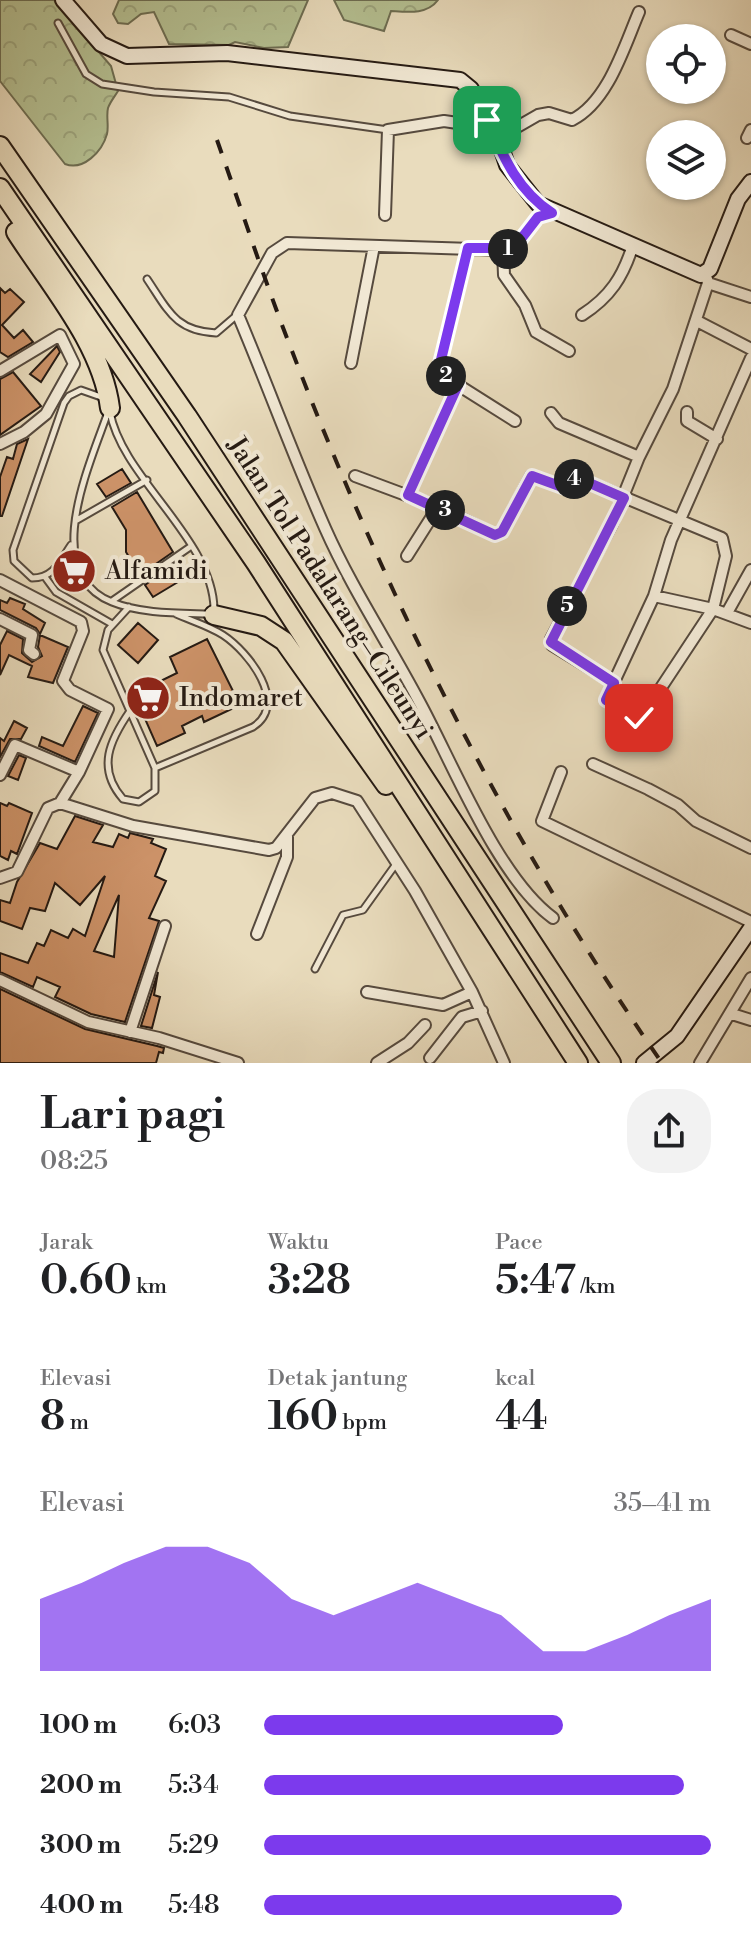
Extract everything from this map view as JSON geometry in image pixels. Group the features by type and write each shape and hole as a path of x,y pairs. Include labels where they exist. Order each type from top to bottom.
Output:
{"highway":[{"name":"Jalan Tol Padalarang–Cileunyi","path":"0,146 196,429 611,1063"},
{"name":"Jalan Tol Padalarang–Cileunyi","path":"0,188 189,462 578,1063"},
{"path":"0,200 5,215 84,338 108,393 110,408"},
{"path":"214,615 261,626 284,641 381,781 412,808"}],"street":[{"path":"63,0 101,44 127,56 227,53 436,74 460,80 471,89 514,177 538,204 552,213 751,297"},
{"path":"385,215 388,130 444,121 494,133 549,113 572,120 591,108 617,62 639,12"},
{"path":"731,35 751,44"},
{"path":"614,683 552,645 551,639 624,498 639,457 673,389 697,321 707,278 738,199 751,182"},
{"path":"552,213 538,217 514,248 503,250 295,243 280,246 272,253 238,315 325,528 382,641 420,702 491,840 537,906 553,918"},
{"path":"582,315 609,294 627,265 633,245"},
{"path":"351,363 374,246"},
{"path":"468,248 439,368 458,385 515,421"},
{"path":"503,250 504,275 525,305 536,332 569,351"},
{"path":"697,321 751,349"},
{"path":"0,371 60,335 74,364 46,414 24,432 0,444"},
{"path":"355,476 438,507 499,535 532,476 565,488 578,478 681,520 725,542 726,556 713,609 691,638 643,718 606,700 654,596 671,540 681,520 717,439 751,358"},
{"path":"408,495 458,385"},
{"path":"687,412 687,421 717,439"},
{"path":"551,413 559,423 639,457"},
{"path":"407,556 438,507"},
{"path":"728,611 751,570"},
{"path":"0,580 73,616 83,626 63,681 70,690 106,707 108,714 60,803 48,808 17,872 0,878"},
{"path":"654,596 728,611 751,623"},
{"path":"0,635 3,620 32,635 29,650 34,654"},
{"path":"0,775 15,745 79,772"},
{"path":"593,764 648,789 678,805 696,821 751,848"},
{"path":"561,772 542,821 751,925 688,1022 659,1053 644,1063"},
{"path":"60,803 133,826 269,850 276,848 315,798 332,793 347,795 357,801 397,863 472,992 504,1063"},
{"path":"257,934 287,857 287,834"},
{"path":"130,1032 165,926"},
{"path":"700,1063 751,978"},
{"path":"0,980 88,1022 238,1063"},
{"path":"367,992 443,1005 472,992"},
{"path":"430,1058 462,1017 482,1011"},
{"path":"732,1014 751,1020"},
{"path":"377,1063 408,1043 425,1025"}],"lane":[{"path":"58,23 86,74 102,84 154,92 229,97 290,116 388,130"},
{"path":"147,279 175,322 186,327 216,333 238,315"},
{"path":"71,545 82,577 111,602 172,613 214,615 213,589 190,547 113,426 110,408 99,395 88,390 75,393 64,403 13,550 18,568 32,578 45,577 56,569 71,545 110,408"},
{"path":"76,520 147,480"},
{"path":"111,602 190,547"},
{"path":"45,577 56,592 112,624"},
{"path":"129,606 112,624 105,636 103,650 131,710 155,768 155,791 139,802 123,799 110,781 106,768 109,751 131,710"},
{"path":"155,768 253,727 263,721 268,708 268,695 253,666 237,646 222,634 172,613"},
{"path":"315,969 343,915 363,910 397,863"}],"green space":[{"path":"0,0 54,0 111,66 118,91 108,108 107,134 101,147 85,162 65,164 0,81"},
{"path":"119,0 308,0 288,47 264,48 235,42 229,45 169,44 154,12 141,14 128,24 118,23 113,14"},
{"path":"334,0 438,0 423,10 391,11 384,31 344,20"}],"building":[{"path":"0,288 5,293 10,289 24,302 2,325 14,338 23,330 33,342 8,357 0,352"},
{"path":"57,346 60,352 41,382 30,374"},
{"path":"13,372 41,406 0,435 0,379"},
{"path":"28,439 0,516 0,477 7,457 13,459 17,444"},
{"path":"122,469 131,483 106,497 97,484"},
{"path":"137,492 173,552 140,575 126,552 126,530 112,507"},
{"path":"179,561 188,576 153,597 145,585"},
{"path":"10,598 25,604 23,609 45,623 40,634 36,628 0,610 0,600 7,603"},
{"path":"138,623 158,640 138,663 118,645"},
{"path":"7,631 23,639 22,653 32,662 42,656 38,647 40,635 68,647 53,683 28,677 32,666 9,655 0,675 0,645"},
{"path":"207,639 240,705 204,722 202,716 182,726 185,733 157,746 134,694 177,673 170,657"},
{"path":"83,706 98,713 75,762 39,746 42,737 63,746"},
{"path":"14,721 27,728 21,739 10,739 0,757 0,738 4,741"},
{"path":"19,755 26,758 18,780 8,776"},
{"path":"0,803 7,806 9,803 32,813 17,854 11,851 8,860 0,856"},
{"path":"75,816 103,825 93,842 113,847 119,834 128,838 130,833 153,839 151,843 166,849 155,876 166,881 149,918 159,921 125,1022 91,1014 55,997 60,987 37,977 33,987 0,972 0,953 28,963 37,943 44,946 51,930 68,938 73,929 85,936 105,876 80,905 55,883 45,911 30,908 22,929 0,921 0,900 10,903 17,882 40,843 57,849","holes":["119,895 114,957 94,951"]},
{"path":"158,972 154,995 160,997 152,1028 141,1026"},
{"path":"0,989 85,1029 164,1048 163,1053 159,1052 156,1063 0,1063"}],"railway":[{"path":"217,140 292,351 329,444 411,628 503,807 606,980 662,1063"}],"place":[{"name":"Alfamidi","path":"74,571"},
{"name":"Indomaret","path":"148,698"}],"route":[{"path":"487,120 514,177 538,204 552,213 538,217 514,248 468,248 439,368 458,385 408,495 495,535 502,532 532,476 565,488 578,478 624,498 551,642 614,683 606,700 639,718"}]}
